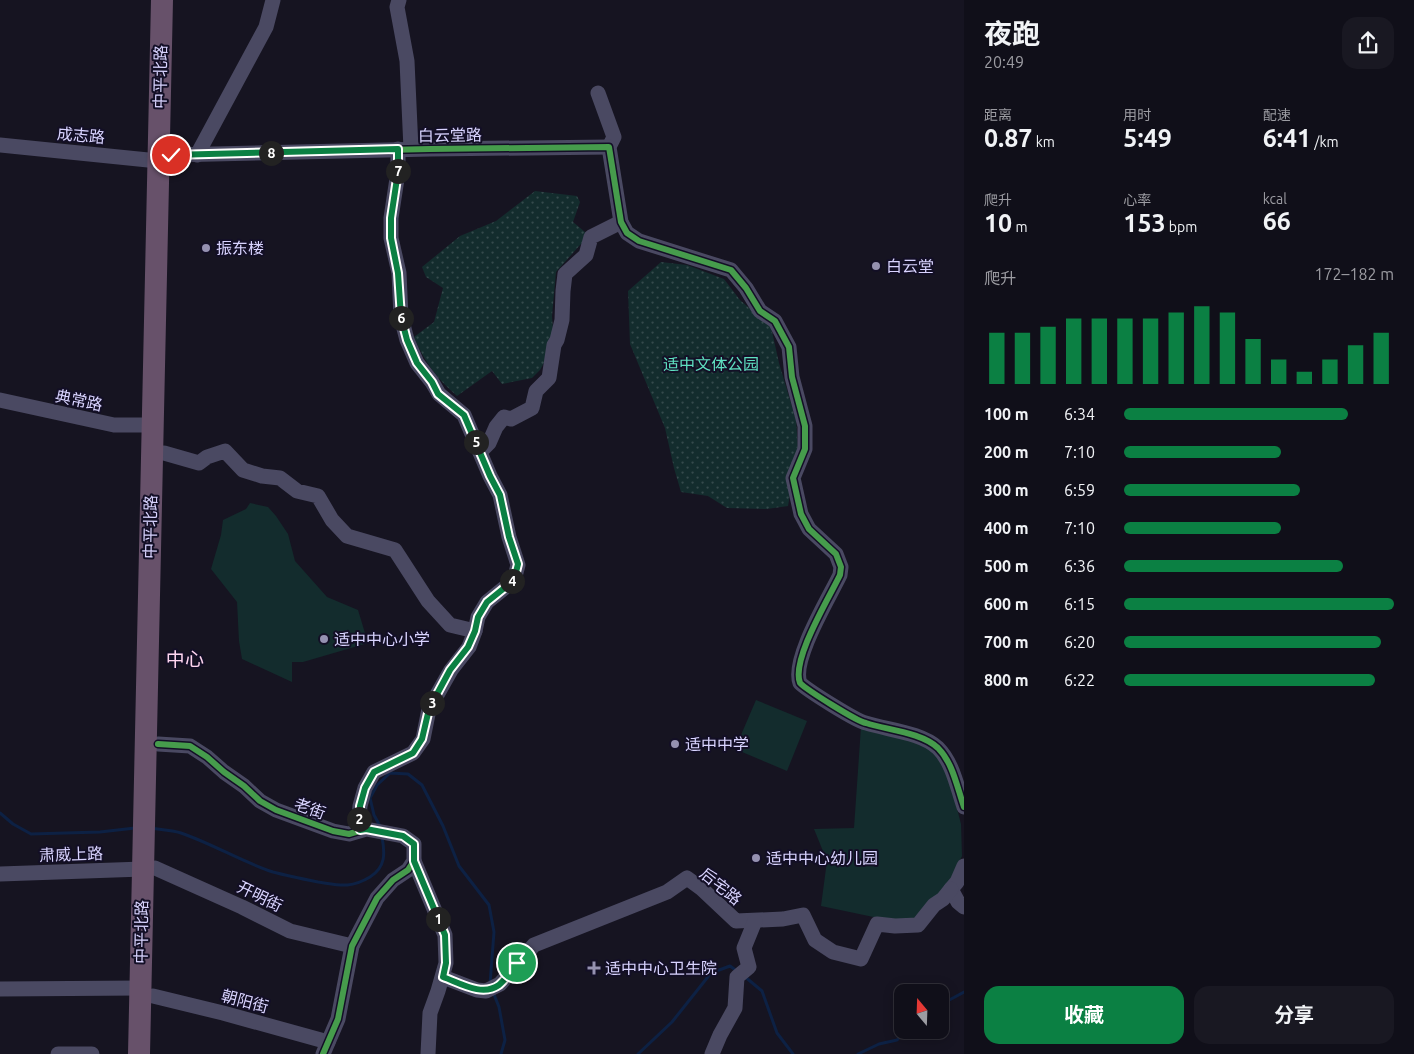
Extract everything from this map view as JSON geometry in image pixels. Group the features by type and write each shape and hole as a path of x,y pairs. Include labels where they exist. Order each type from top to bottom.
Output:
{"highway":[{"name":"中平北路","path":"149,868 152,425 164,158 162,0"},
{"path":"152,1054 146,992 149,868 158,744 164,454 164,158 174,0"},
{"name":"中平北路","path":"139,1054 146,992"}],"street":[{"path":"197,155 266,27 273,0"},
{"path":"360,830 360,806 365,788 374,772 413,753 422,739 429,709 450,670 468,647 475,631 478,617 487,602 514,580 518,564 509,537 500,495 464,415 438,394 432,382 417,363 407,340 401,317 398,273 391,238 391,218 398,172 404,149 406,61 397,7 399,0"},
{"path":"598,93 614,137 609,147 621,222 627,233 635,239 674,253 731,270 746,288 756,307 764,315 775,321 789,346 792,377 805,431 805,449 793,478 801,514 808,529 836,554 841,567 840,575 808,639 800,660 798,675 800,683 864,723 883,726 889,730 927,740 938,748 949,762 964,808"},
{"name":"成志路","path":"0,145 164,158"},
{"name":"白云堂路","path":"164,158 197,155 404,149 609,147"},
{"path":"480,452 489,443 496,427 504,417 511,419 532,408 536,392 549,378 554,345 558,340 562,320 562,291 565,274 586,255 591,237 621,222"},
{"name":"典常路","path":"0,400 114,425 152,425"},
{"path":"164,454 198,463 207,457 225,451 243,470 262,476 280,478 297,490 318,496 332,520 347,536 395,550 428,601 450,625 475,631"},
{"name":"老街","path":"158,744 190,746 244,786 260,801 276,810 333,831 349,834 366,829 403,836 414,844 414,861"},
{"path":"326,1048 338,1019 352,946 377,898 393,880 408,870 414,861"},
{"path":"414,861 445,935 446,963 430,1013 428,1054"},
{"path":"964,866 957,882 950,889 958,902 964,907"},
{"name":"肃威上路","path":"0,874 149,868"},
{"name":"开明街","path":"149,868 242,907 290,931 352,946"},
{"name":"后宅路","path":"443,977 478,990 486,991 500,984 534,946 667,892 687,878 736,921 783,919 803,915 815,940 833,952 862,959 877,924 895,926 918,925 950,889"},
{"path":"712,1054 735,1008 737,977 749,967 744,948 755,921"},
{"name":"朝阳街","path":"0,989 146,992 223,1013 326,1048"},
{"path":"58,1054 92,1054"}],"green space":[{"path":"535,191 577,196 580,202 573,222 591,237 580,245 556,272 552,316 554,345 540,370 532,378 502,384 492,371 457,396 432,369 414,337 434,322 443,288 426,277 422,267 460,236 496,221"},
{"name":"适中文体公园","path":"661,262 687,265 724,279 740,300 771,327 779,363 796,420 798,448 788,506 767,509 727,508 708,496 681,492 665,428 630,344 628,291"},
{"path":"250,503 268,507 276,516 288,534 295,561 327,597 358,610 368,643 303,662 292,662 292,682 242,659 237,602 211,569 221,535 223,520 246,509"},
{"path":"756,700 807,721 787,771 735,749"},
{"path":"861,727 924,744 945,762 961,824 962,856 950,880 915,922 902,923 821,906 827,861 814,829 854,828"}],"waterway":[{"path":"380,826 374,815 370,798 377,785 390,773 408,774 422,785 443,826 459,866 489,905 494,932 490,984"},
{"path":"0,813 13,824 31,834 100,832 135,828"},
{"path":"151,828 181,833 273,872 338,885 350,885 363,881 379,869 382,864 384,849 382,837"},
{"path":"638,1054 672,1022 711,973 730,966 737,971"},
{"path":"744,976 762,991 777,1033 793,1054"},
{"path":"493,992 499,1007 505,1040 501,1054"},
{"path":"949,1000 964,992"},
{"path":"858,1054 879,1044 898,1039"}],"cycle path":[{"path":"171,155 609,147 621,222 627,233 639,241 731,270 746,288 760,311 775,321 789,347 792,377 805,426 805,449 793,478 801,514 809,529 836,554 841,567 840,575 812,629 806,645 801,660 800,683 852,717 923,738 938,748 954,776 964,807"},
{"path":"158,744 190,746 244,786 260,801 276,810 333,831 349,834 366,829 403,836 414,844 414,861 408,870 393,880 377,898 352,946 338,1019 323,1054"}],"place":[{"name":"振东楼","path":"206,248"},
{"name":"白云堂","path":"876,266"},
{"name":"适中中心小学","path":"324,639"},
{"name":"适中中学","path":"675,744"},
{"name":"适中中心幼儿园","path":"756,858"},
{"name":"适中中心卫生院","path":"594,968"}],"district":[{"name":"中心","path":"185,659"}],"route":[{"path":"171,155 398,149 398,172 391,218 391,238 398,273 398,296 401,317 407,340 417,363 432,382 438,394 464,415 500,495 509,537 518,564 514,580 487,602 478,617 475,631 468,647 450,670 429,709 422,739 413,753 374,772 365,788 360,806 360,830 366,829 403,836 414,844 414,861 445,935 446,963 443,977 478,990 486,991 500,984 517,963"}]}
